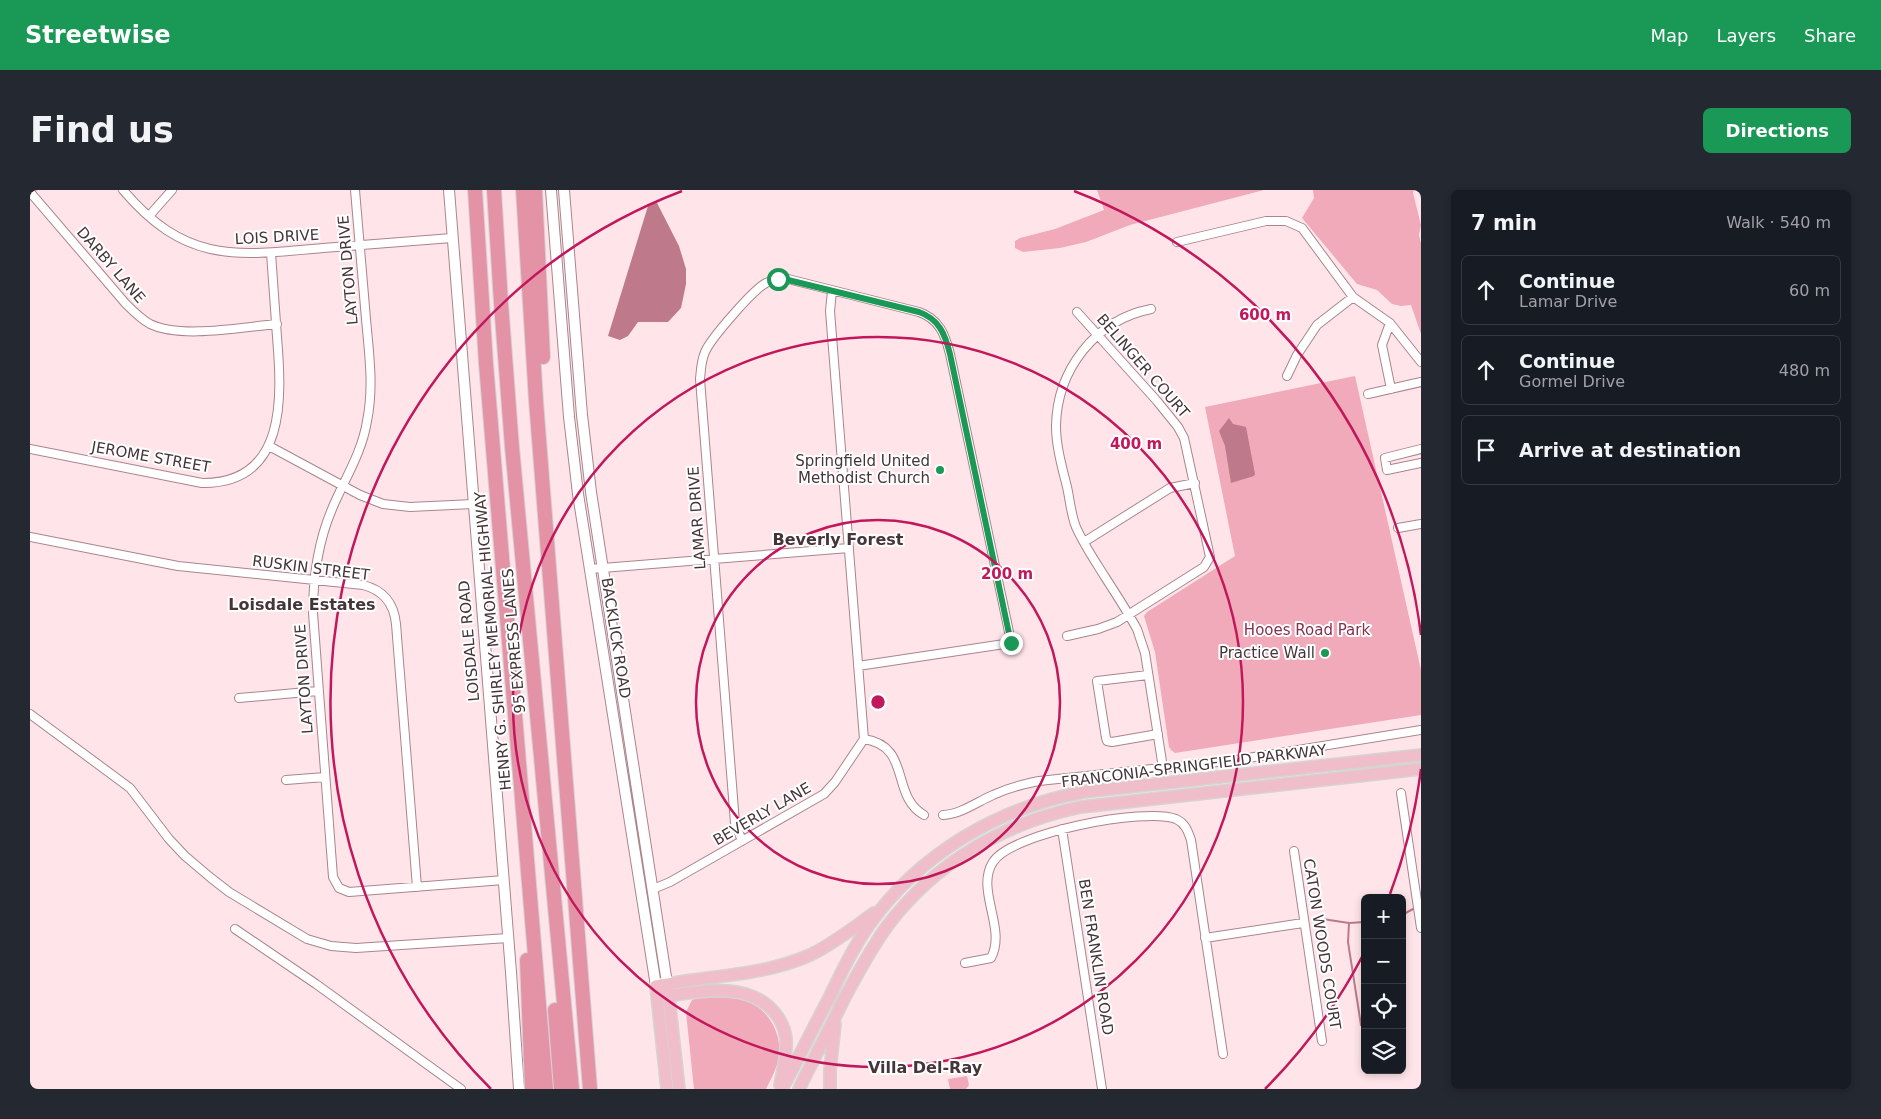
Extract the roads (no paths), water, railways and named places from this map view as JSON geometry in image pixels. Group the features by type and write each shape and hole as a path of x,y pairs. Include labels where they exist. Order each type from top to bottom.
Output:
{"highway":[{"name":"HENRY G. SHIRLEY MEMORIAL HIGHWAY","path":"475,190 486,364 546,1089"},
{"name":"95 EXPRESS LANES","path":"494,190 503,343 572,1089"},
{"path":"514,190 525,238"},
{"path":"523,190 550,575 590,1089"},
{"path":"535,190 542,357 552,499 550,575"},
{"path":"550,854 548,904 561,1089"},
{"path":"529,884 526,950 532,1089"}],"main road":[{"name":"LOISDALE ROAD","path":"449,190 519,1089"},
{"name":"BACKLICK ROAD","path":"551,190 572,455 679,1089"},
{"name":"BACKLICK ROAD","path":"564,190 583,425 591,492 653,889 663,991 667,1089"},
{"name":"FRANCONIA-SPRINGFIELD PARKWAY","path":"781,1089 852,953 884,906 914,874 950,846 998,818 1040,802 1100,789 1421,754"},
{"name":"FRANCONIA-SPRINGFIELD PARKWAY","path":"799,1089 872,948 888,925 909,900 934,877 988,839 1048,814 1081,807 1421,769"},
{"path":"663,991 760,971 792,962 827,946 884,906"},
{"path":"663,991 729,991 753,997 767,1005 780,1021 786,1038 781,1089"},
{"path":"830,1089 830,1070 836,1015"}],"street":[{"name":"LOIS DRIVE","path":"123,190 149,216 172,234 204,248 233,253 271,253 452,238"},
{"path":"149,216 172,190"},
{"name":"LAYTON DRIVE","path":"355,190 370,370 370,400 362,444 322,535 314,580 312,613 333,878 342,891 350,892 504,880"},
{"name":"DARBY LANE","path":"30,192 126,304 149,323 175,331 276,324"},
{"path":"1177,242 1266,221 1286,221 1302,228 1354,297 1390,322 1421,362"},
{"name":"JEROME STREET","path":"30,449 194,482 212,483 231,479 243,473 257,462 269,446 275,429 280,400 281,378 271,253"},
{"name":"LAMAR DRIVE","path":"742,841 735,824 700,379 706,351 719,332 758,289 768,282 778,279 832,290 926,315 936,321 944,332 1011,643 858,666"},
{"path":"832,290 830,311 864,739 876,741 888,750 899,769 907,798 914,809 924,815"},
{"path":"1287,376 1297,355 1317,325 1354,297"},
{"path":"1151,308 1124,316 1108,326 1085,346 1072,366 1060,396 1056,419 1058,445 1074,521 1084,542 1129,615 1141,640 1163,768"},
{"name":"BELINGER COURT","path":"1077,312 1178,427 1188,448 1210,557 1204,567 1129,615"},
{"path":"1390,322 1382,345 1391,389"},
{"path":"1368,394 1421,382"},
{"path":"269,446 370,499 397,506 423,507 473,504"},
{"path":"1421,449 1384,458 1387,470 1421,463"},
{"path":"1084,542 1170,488 1195,482"},
{"path":"1398,528 1421,524"},
{"name":"RUSKIN STREET","path":"30,537 178,566 371,587 385,596 394,610 417,887"},
{"path":"590,570 849,548"},
{"path":"1067,636 1098,629 1129,615"},
{"path":"1148,675 1097,681 1106,738 1107,741 1112,742 1158,734"},
{"path":"240,698 318,691"},
{"path":"30,714 130,788 169,839 201,871 229,892 307,939 331,946 356,948 508,938"},
{"path":"943,815 956,814 997,793 1026,784 1274,754 1421,730"},
{"name":"BEVERLY LANE","path":"653,889 670,882 824,794 835,782 864,739"},
{"path":"286,780 326,777"},
{"path":"1401,793 1421,928"},
{"path":"965,963 991,958 995,951 996,937 988,878 994,860 999,854 1010,847 1040,835 1092,823 1152,816 1176,819 1188,832 1223,1054"},
{"name":"BEN FRANKLIN ROAD","path":"1062,829 1102,1089"},
{"name":"CATON WOODS COURT","path":"1294,850 1303,923 1322,1041"},
{"path":"1205,938 1303,923"},
{"path":"235,929 316,984 461,1089"}],"waterway":[{"path":"1406,913 1413,909"},
{"path":"1316,918 1349,923 1361,922"},
{"path":"1349,923 1348,942 1361,1025"}],"place":[{"name":"Springfield United Methodist Church","path":"940,470"},
{"name":"Practice Wall","path":"1325,653"}],"district":[{"name":"Beverly Forest","path":"838,539"},
{"name":"Loisdale Estates","path":"302,604"},
{"name":"Villa Del-Ray","path":"925,1067"}],"park label":[{"name":"Hooes Road Park","path":"1307,630"}]}
